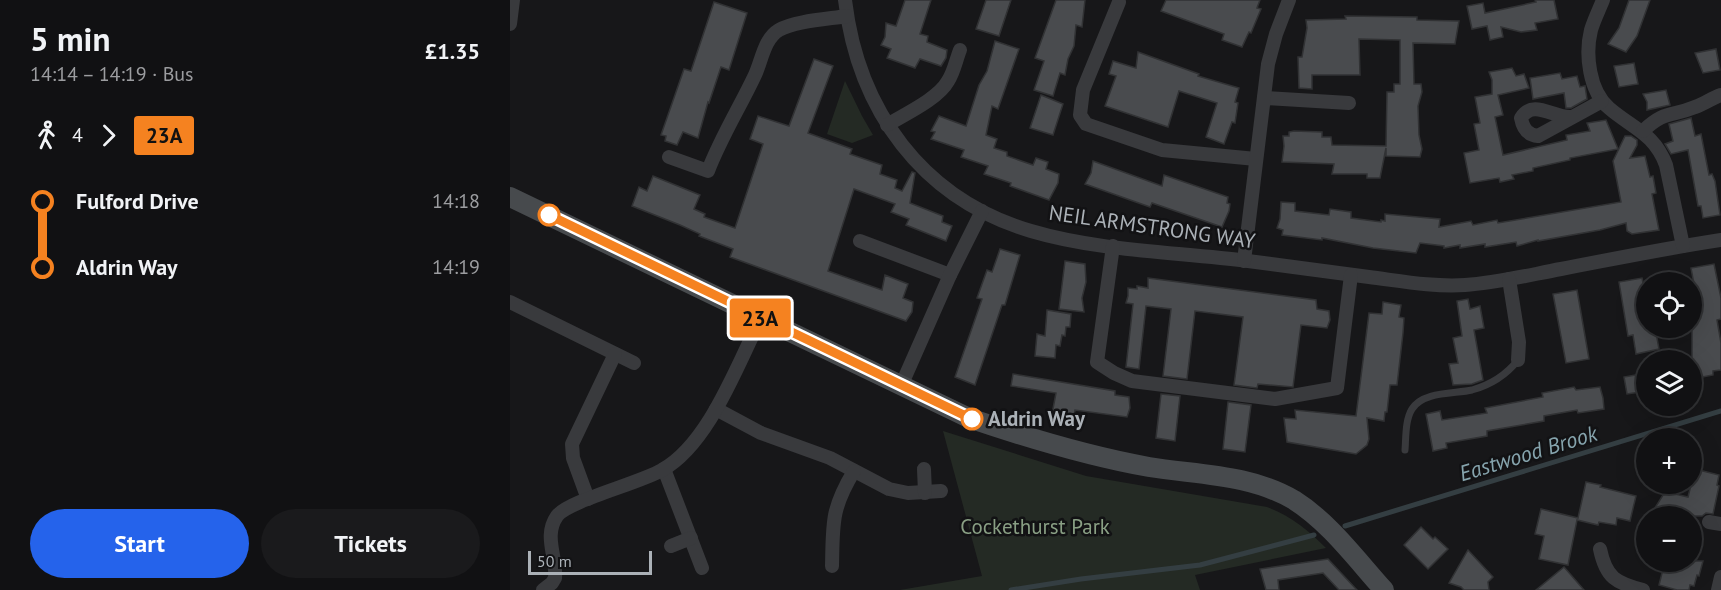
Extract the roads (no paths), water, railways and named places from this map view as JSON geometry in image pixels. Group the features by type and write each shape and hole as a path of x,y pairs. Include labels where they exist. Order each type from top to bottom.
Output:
{"street":[{"path":"510,24 513,0"},
{"name":"NEIL ARMSTRONG WAY","path":"845,0 850,35 861,70 874,102 901,145 944,187 982,211 1034,232 1113,246 1448,286 1509,279 1721,240"},
{"path":"1244,261 1271,54 1289,0"},
{"path":"1604,0 1592,27 1588,50 1593,80 1602,101 1608,108 1642,131 1655,143 1666,165 1683,246"},
{"path":"1119,2 1083,90 1080,115 1086,124 1162,150 1256,159"},
{"path":"669,157 714,173 718,144 755,75 768,41 781,28 847,16"},
{"path":"887,125 931,98 944,87 950,79 960,50"},
{"path":"1642,131 1663,115 1691,109 1721,94"},
{"path":"1264,98 1349,103"},
{"path":"1572,117 1602,101"},
{"path":"510,197 969,418 1045,444 1148,467 1246,480 1280,492 1313,513 1383,590"},
{"path":"901,386 950,275 982,211"},
{"path":"860,241 950,275"},
{"path":"1113,246 1097,362 1132,381 1275,399 1337,388 1351,274"},
{"path":"1509,279 1519,342 1518,360"},
{"path":"512,308 634,363"},
{"path":"543,590 552,584 555,578 550,541 552,523 559,513 571,505 642,480 664,469 696,440 716,409 760,318"},
{"path":"588,499 573,458 572,444 574,435 615,354"},
{"path":"716,409 760,433 830,458 898,492 941,491"},
{"path":"664,469 702,568"},
{"path":"924,469 925,493"},
{"path":"832,566 836,507 854,471"},
{"path":"671,546 691,538"},
{"path":"1600,549 1608,574 1625,586 1642,590"},
{"path":"1718,590 1721,577"}],"lane":[{"path":"1406,450 1411,410 1419,401 1474,389 1496,380 1511,369 1518,360"}],"waterway":[{"name":"Eastwood Brook","path":"1345,526 1721,411"},
{"name":"Eastwood Brook","path":"1011,590 1200,565 1314,535"}],"place":[{"name":"Aldrin Way","path":"972,419"}],"park label":[{"name":"Cockethurst Park","path":"1035,527"}]}
